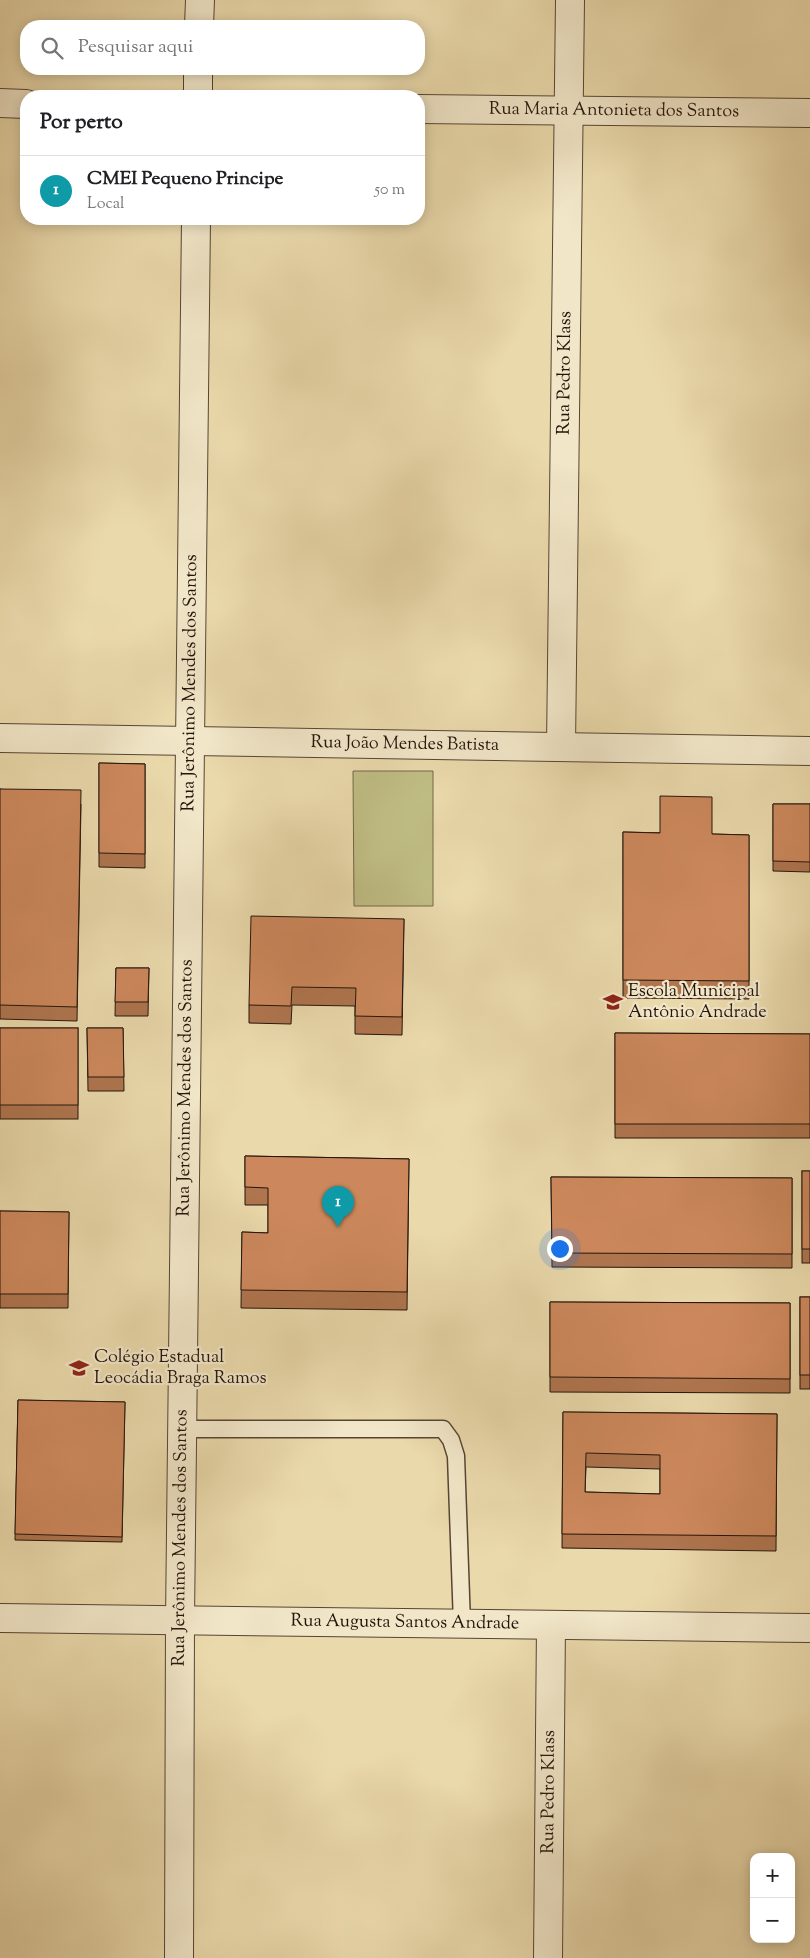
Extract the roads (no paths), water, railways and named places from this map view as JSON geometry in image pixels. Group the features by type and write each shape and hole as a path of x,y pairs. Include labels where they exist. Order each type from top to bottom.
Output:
{"street":[{"path":"199,20 200,0"},
{"name":"Rua Pedro Klass","path":"561,747 570,0"},
{"path":"198,75 198,90"},
{"path":"0,103 20,104"},
{"name":"Rua Maria Antonieta dos Santos","path":"425,109 810,113"},
{"name":"Rua Jerônimo Mendes dos Santos","path":"179,1958 180,1620 196,225"},
{"name":"Rua João Mendes Batista","path":"0,738 810,751"},
{"name":"Rua Augusta Santos Andrade","path":"0,1618 810,1628"},
{"name":"Rua Pedro Klass","path":"548,1958 551,1625"}],"lane":[{"path":"183,1429 443,1429 451,1440 456,1456 462,1624"}],"place":[{"name":"Escola Municipal Antônio Andrade","path":"613,1002"},
{"name":"CMEI Pequeno Principe","path":"338,1227"},
{"name":"Colégio Estadual Leocádia Braga Ramos","path":"79,1368"}]}
